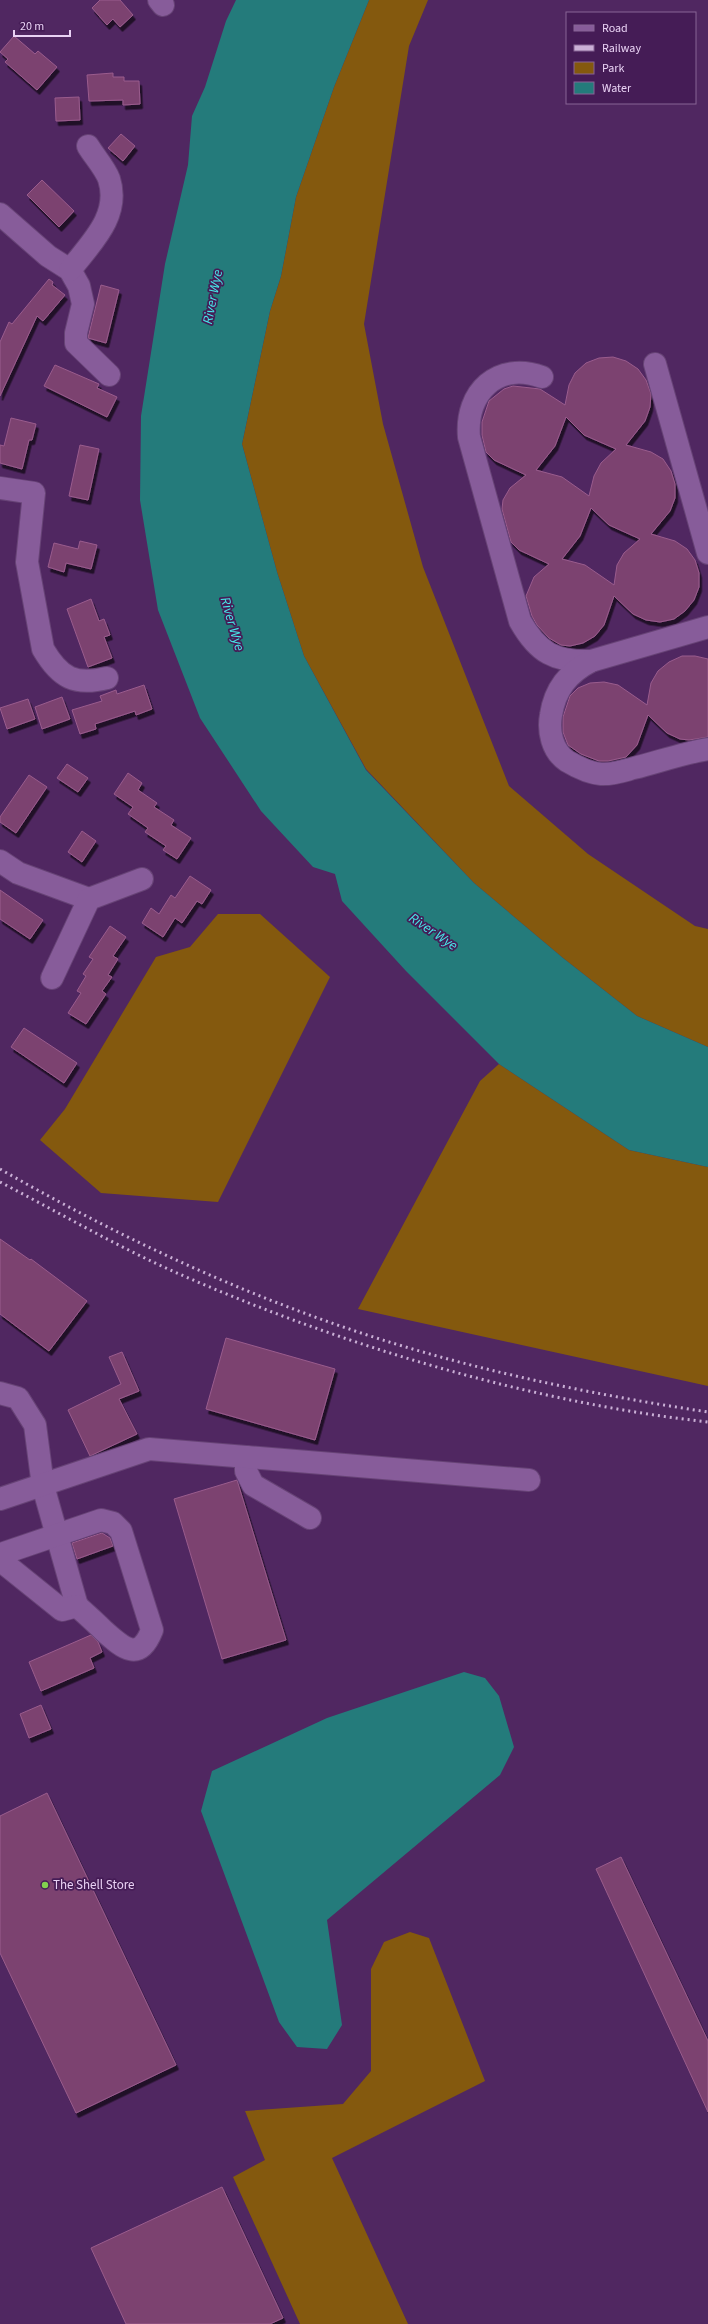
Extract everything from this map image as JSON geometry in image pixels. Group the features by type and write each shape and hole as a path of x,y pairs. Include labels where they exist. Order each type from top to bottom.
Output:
{"street":[{"path":"70,270 110,215 112,192 109,178 88,146"},
{"path":"0,214 48,256 70,270 79,286 83,304 76,333 76,343 108,375"},
{"path":"655,364 707,544"},
{"path":"542,377 520,372 495,379 487,384 473,402 469,414 469,437 520,621 533,642 552,656 571,661 591,661"},
{"path":"0,488 34,493 27,562 43,649 49,660 61,672 79,682 88,683 107,678"},
{"path":"708,627 591,661 575,669 566,678 552,703 550,734 555,748 563,758 575,766 602,774 708,749"},
{"path":"0,861 18,873 89,899 142,879"},
{"path":"52,978 89,899"},
{"path":"0,1394 18,1398 35,1425 43,1486 57,1536 77,1606 124,1649 138,1649 147,1643 152,1630 120,1531 113,1523 101,1520 57,1536 4,1553 0,1560 62,1610 77,1606"},
{"path":"0,1499 43,1486 150,1449 530,1480"},
{"path":"246,1457 246,1471 252,1485 310,1518"}],"green space":[{"path":"369,0 428,0 409,46 364,324 383,424 423,567 509,786 588,854 695,926 708,929 708,1047 637,1016 563,958 474,883 366,769 304,656 277,572 242,444 270,311 281,276 296,197 334,87"},
{"path":"218,914 260,914 330,977 218,1202 101,1193 40,1140 65,1109 156,957 190,947"},
{"path":"499,1064 629,1150 708,1167 708,1386 358,1309 480,1081"},
{"path":"410,1932 429,1938 485,2081 332,2158 408,2324 300,2324 233,2177 265,2160 245,2111 343,2104 371,2071 371,1969 384,1942"}],"water":[{"name":"River Wye","path":"236,0 369,0 334,87 296,197 281,276 270,311 242,444 277,572 304,656 366,770 474,883 563,958 637,1016 708,1047 708,1167 629,1150 499,1064 406,971 342,901 335,874 313,867 261,811 200,718 158,610 140,500 141,416 165,264 188,165 192,116 205,87 226,21"},
{"path":"464,1672 485,1678 499,1696 514,1747 500,1775 327,1920 342,2025 327,2049 297,2047 279,2022 201,1811 212,1771 327,1718"}],"building":[{"path":"100,0 120,0 133,15 120,27 113,19 107,25 92,8"},
{"path":"14,36 35,54 38,51 57,67 37,90 5,62 8,59 0,52"},
{"path":"113,73 113,77 124,77 124,81 139,81 140,104 123,105 123,100 89,101 87,75"},
{"path":"79,97 80,120 56,121 55,98"},
{"path":"121,134 135,146 123,161 108,148"},
{"path":"42,180 74,211 59,227 27,195"},
{"path":"49,279 53,282 52,285 65,295 43,321 37,316 0,396 0,342 9,322 12,324"},
{"path":"101,285 119,290 106,343 88,338"},
{"path":"613,357 626,361 638,369 646,380 651,394 650,407 645,421 626,445 651,452 663,459 671,471 675,484 675,498 670,511 651,534 675,541 687,549 695,560 699,573 699,587 694,600 685,611 674,619 660,622 646,620 633,614 614,596 604,625 595,636 583,643 570,646 561,645 549,638 537,625 532,616 526,596 534,577 549,564 519,550 511,542 502,509 503,500 510,488 526,475 494,460 486,452 482,435 482,422 489,401 504,389 513,386 540,389 565,405 569,385 575,373 586,363 599,358","holes":["566,417 584,435 616,449 601,463 594,476 589,496 562,477 536,470 555,446","591,508 609,525 640,539 624,553 617,565 614,585 585,565 562,559 580,536"]},
{"path":"55,365 99,384 97,388 117,397 107,417 44,386"},
{"path":"11,418 36,424 32,440 29,440 22,469 0,463 0,445 4,446"},
{"path":"80,445 99,449 88,500 69,496"},
{"path":"80,541 97,545 91,569 66,563 64,572 48,567 54,543 78,549"},
{"path":"91,599 99,621 104,619 110,635 104,637 112,658 88,667 67,609"},
{"path":"682,656 695,656 708,659 708,737 689,740 680,739 667,733 648,715 637,745 626,757 608,761 599,761 581,754 568,745 563,732 563,717 570,696 578,688 590,683 604,682 618,685 647,705 651,683 658,671 669,662"},
{"path":"144,685 152,709 136,715 135,711 95,724 96,729 80,734 72,710 102,701 100,696 116,690 117,694"},
{"path":"62,697 70,719 42,729 35,707"},
{"path":"28,699 35,719 7,729 0,708"},
{"path":"67,764 88,778 78,792 57,778"},
{"path":"128,773 142,783 138,790 157,803 154,807 174,820 171,825 191,838 177,859 163,850 166,846 145,832 148,828 128,814 133,807 114,794"},
{"path":"29,775 47,787 16,833 0,822 0,817"},
{"path":"82,831 96,841 82,862 68,852"},
{"path":"190,876 211,890 202,904 197,901 182,923 175,918 163,937 142,923 151,908 159,914 171,895 175,898"},
{"path":"0,890 43,920 30,939 0,919"},
{"path":"110,926 126,937 113,956 118,959 108,975 112,977 102,991 106,994 86,1024 68,1013 81,993 77,991 86,976 83,974 93,959 89,957"},
{"path":"24,1028 77,1063 64,1083 11,1047"},
{"path":"0,1239 30,1260 31,1259 87,1301 49,1351 0,1314"},
{"path":"226,1338 335,1369 315,1440 206,1409"},
{"path":"122,1352 139,1391 119,1399 137,1434 90,1456 68,1410 121,1384 109,1357"},
{"path":"237,1480 286,1640 222,1659 174,1499"},
{"path":"102,1533 110,1538 113,1546 77,1559 72,1543"},
{"path":"91,1635 98,1642 102,1652 90,1658 94,1668 41,1691 29,1662"},
{"path":"41,1705 51,1729 29,1738 20,1714"},
{"name":"The Shell Store","path":"47,1793 176,2065 76,2113 0,1953 0,1816"},
{"path":"621,1857 708,2041 708,2112 596,1869"},
{"path":"222,2187 283,2318 270,2324 126,2324 91,2248"}],"railway":[{"path":"0,1169 50,1197 151,1248 203,1272 308,1315 416,1350 524,1378 634,1400 708,1412"},
{"path":"0,1182 105,1238 168,1269 231,1296 364,1345 432,1366 571,1400 640,1413 708,1422"}],"place":[{"name":"The Shell Store","path":"45,1885"}]}
